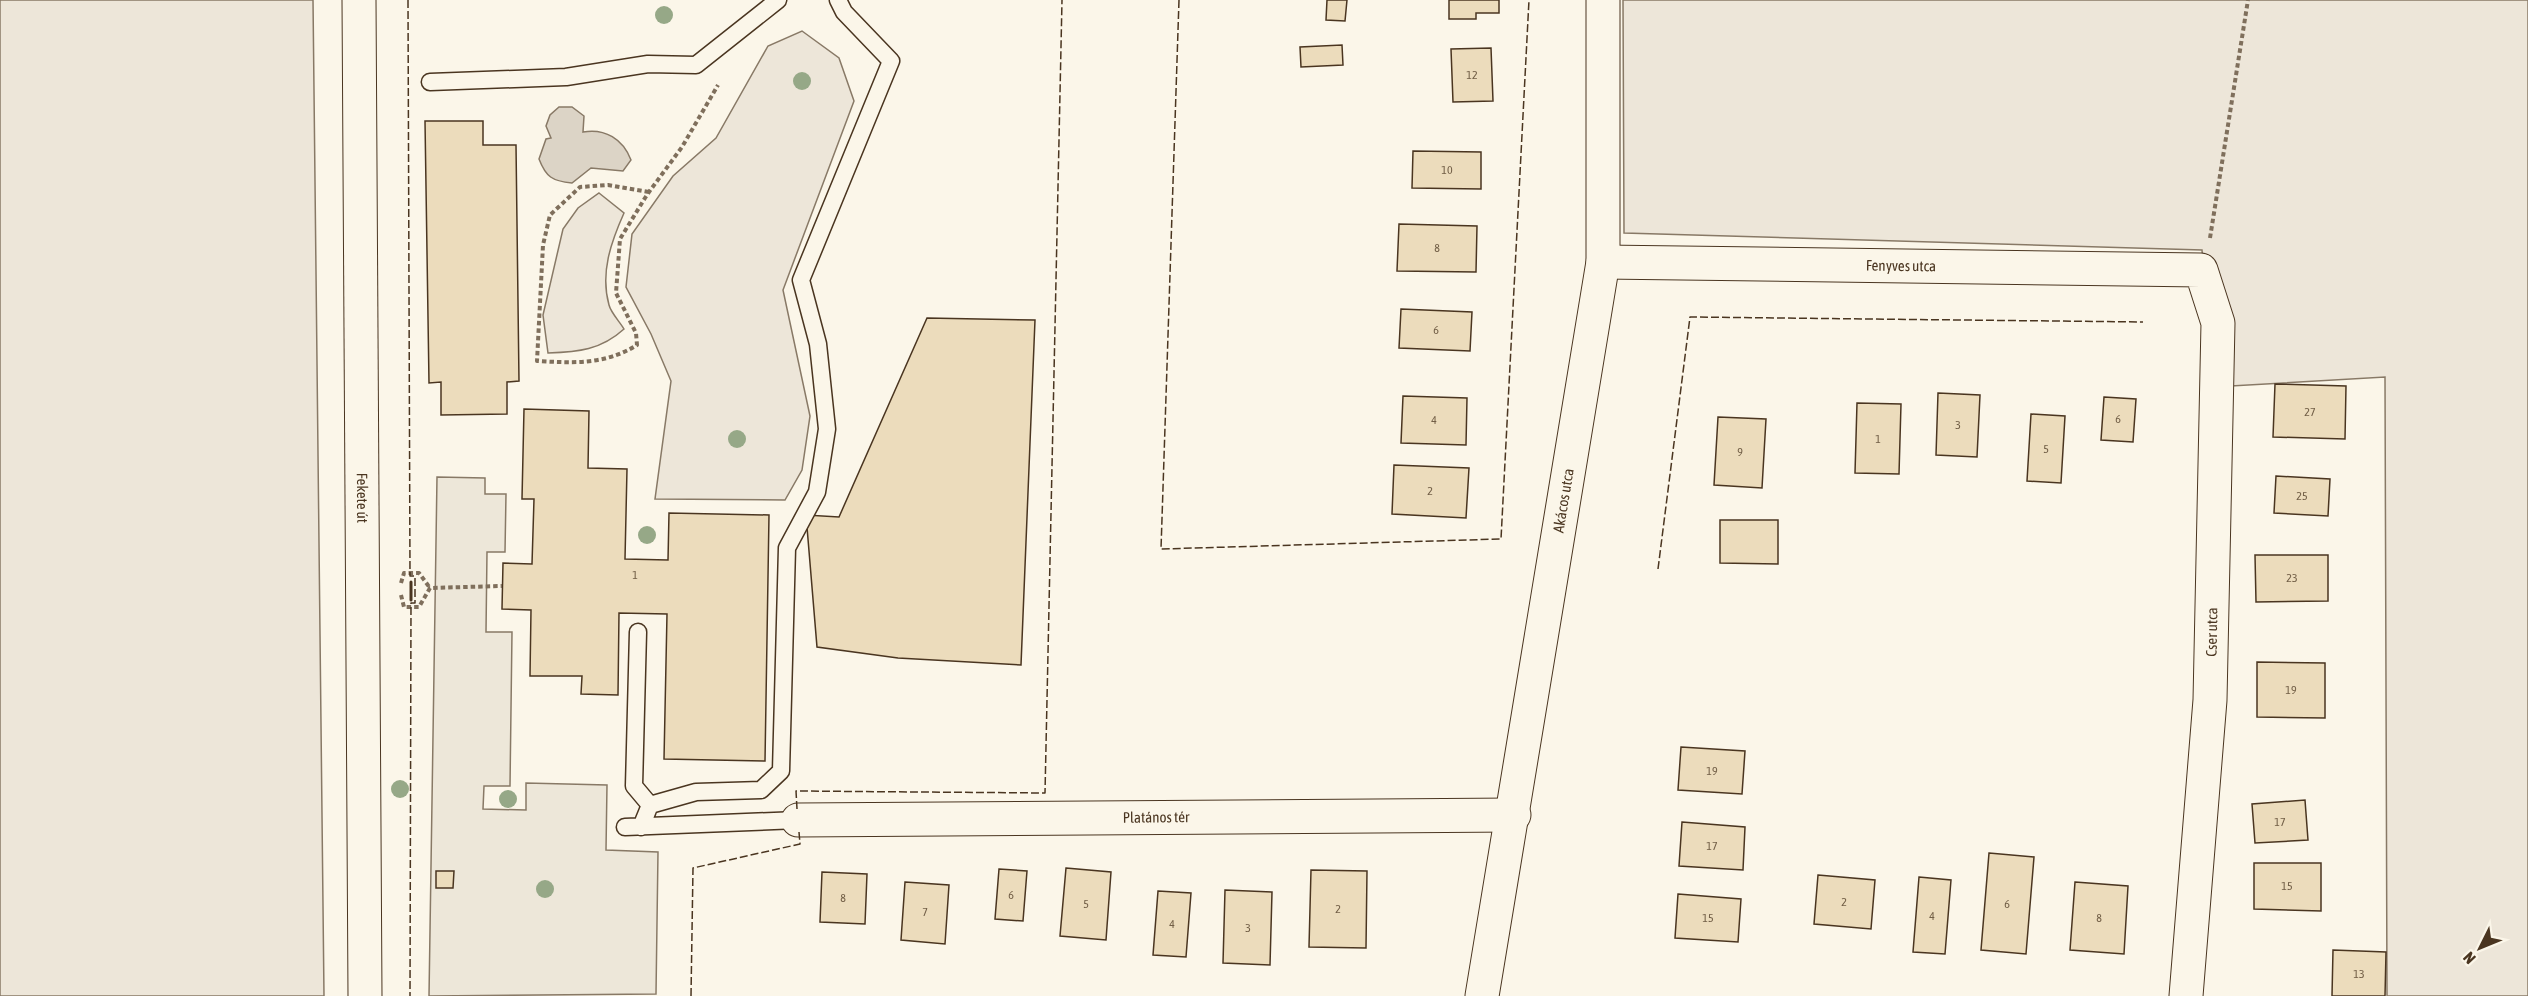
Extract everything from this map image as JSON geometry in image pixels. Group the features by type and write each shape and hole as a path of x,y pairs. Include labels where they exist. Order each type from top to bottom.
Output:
{"street":[{"name":"Fekete út","path":"359,0 365,996"},
{"name":"Akácos utca","path":"1482,996 1514,815 1603,262 1603,0"},
{"name":"Fenyves utca","path":"1603,262 2201,270"},
{"name":"Cser utca","path":"2186,996 2210,700 2218,346 2218,323 2201,270"},
{"name":"Platános tér","path":"798,820 1514,815"}],"lane":[{"path":"430,82 566,77 648,64 696,65 778,0"},
{"path":"798,820 633,827 650,805 696,792 761,790 781,771 787,548 817,492 827,429 818,344 801,280 891,61 844,12 838,0"},
{"path":"638,632 634,786 650,805"}],"path":[{"path":"2201,270 2209,241 2248,0"},
{"path":"649,192 608,185 580,187 550,215 543,246 537,361 581,363 606,360 637,345 636,333 616,292 620,239 649,192 687,139 721,79"},
{"path":"404,573 419,573 430,588"},
{"path":"430,588 502,586"},
{"path":"404,607 419,607 430,588"}],"shaded area":[{"path":"0,0 313,0 324,996 0,996"},
{"path":"1623,0 2528,0 2528,996 2387,996 2385,377 2213,387 2202,250 1624,233"},
{"path":"802,31 839,58 854,101 783,290 810,416 802,470 785,500 655,499 671,381 651,334 626,287 632,234 673,176 716,138 768,46"},
{"path":"559,107 572,107 584,116 583,132 606,134 623,146 631,160 623,171 591,168 572,183 559,181 547,174 539,159 546,139 551,138 546,126 550,115"},
{"path":"599,193 624,213 611,246 606,281 610,308 624,329 598,346 569,352 548,353 543,315 563,229 578,208"},
{"path":"437,477 485,478 485,494 506,494 505,552 487,552 486,632 512,632 510,786 484,786 483,809 526,810 526,783 607,785 606,850 658,852 656,994 429,996"}],"building":[{"path":"1327,0 1347,0 1345,21 1326,20"},
{"path":"1449,0 1499,0 1499,13 1476,13 1476,19 1449,19"},
{"path":"1342,45 1343,65 1301,67 1300,47"},
{"path":"1491,48 1493,101 1453,102 1451,49"},
{"path":"425,121 483,121 483,145 516,145 519,381 507,382 507,414 441,415 441,382 429,383"},
{"path":"1413,151 1481,152 1481,189 1412,188"},
{"path":"1399,224 1477,226 1476,272 1397,271"},
{"path":"1401,309 1472,312 1470,351 1399,348"},
{"path":"927,318 1035,320 1021,665 898,658 817,647 806,515 839,517"},
{"path":"2275,384 2346,386 2345,439 2273,437"},
{"path":"1938,393 1980,395 1977,457 1936,455"},
{"path":"1403,396 1467,398 1466,445 1401,443"},
{"path":"2104,397 2136,399 2133,442 2101,440"},
{"path":"1857,403 1901,404 1899,474 1855,473"},
{"path":"524,409 589,411 588,468 627,469 625,559 668,560 669,513 769,515 765,761 664,759 667,614 619,613 618,695 581,694 582,676 530,676 531,610 502,609 503,563 532,564 534,499 522,499"},
{"path":"2031,414 2065,416 2061,483 2027,481"},
{"path":"1718,417 1766,419 1762,488 1714,485"},
{"path":"1394,465 1469,468 1466,518 1392,514"},
{"path":"2276,476 2330,479 2328,516 2274,513"},
{"path":"1720,520 1778,520 1778,564 1720,563"},
{"path":"2255,555 2328,555 2328,601 2256,602"},
{"path":"2257,662 2325,663 2325,718 2257,717"},
{"path":"1681,747 1745,751 1742,794 1678,790"},
{"path":"2305,800 2308,840 2255,843 2252,804"},
{"path":"1682,822 1745,827 1743,870 1679,866"},
{"path":"1989,853 2034,857 2026,954 1981,950"},
{"path":"2254,863 2321,863 2321,911 2254,909"},
{"path":"1066,868 1111,872 1106,940 1060,936"},
{"path":"999,869 1027,871 1023,921 995,919"},
{"path":"1311,870 1367,871 1366,948 1309,947"},
{"path":"436,871 454,871 453,888 436,888"},
{"path":"822,872 867,874 865,924 820,922"},
{"path":"1818,875 1875,880 1871,929 1814,924"},
{"path":"1919,877 1951,880 1945,954 1913,952"},
{"path":"905,882 949,885 945,944 901,940"},
{"path":"2075,882 2128,886 2124,954 2070,950"},
{"path":"1225,890 1272,892 1270,965 1223,963"},
{"path":"1158,891 1191,893 1186,957 1153,955"},
{"path":"1678,894 1741,899 1738,942 1675,938"},
{"path":"2333,950 2386,952 2385,996 2332,996"}],"fence":[{"path":"408,0 410,576 415,576 415,603 411,603 410,996"},
{"path":"797,809 796,791 1045,793 1062,0"},
{"path":"1179,0 1161,549 1501,539 1529,0"},
{"path":"1658,569 1690,317 2143,322"},
{"path":"691,996 693,868 800,844 799,832"}],"wall":[{"path":"411,582 411,600"}]}
